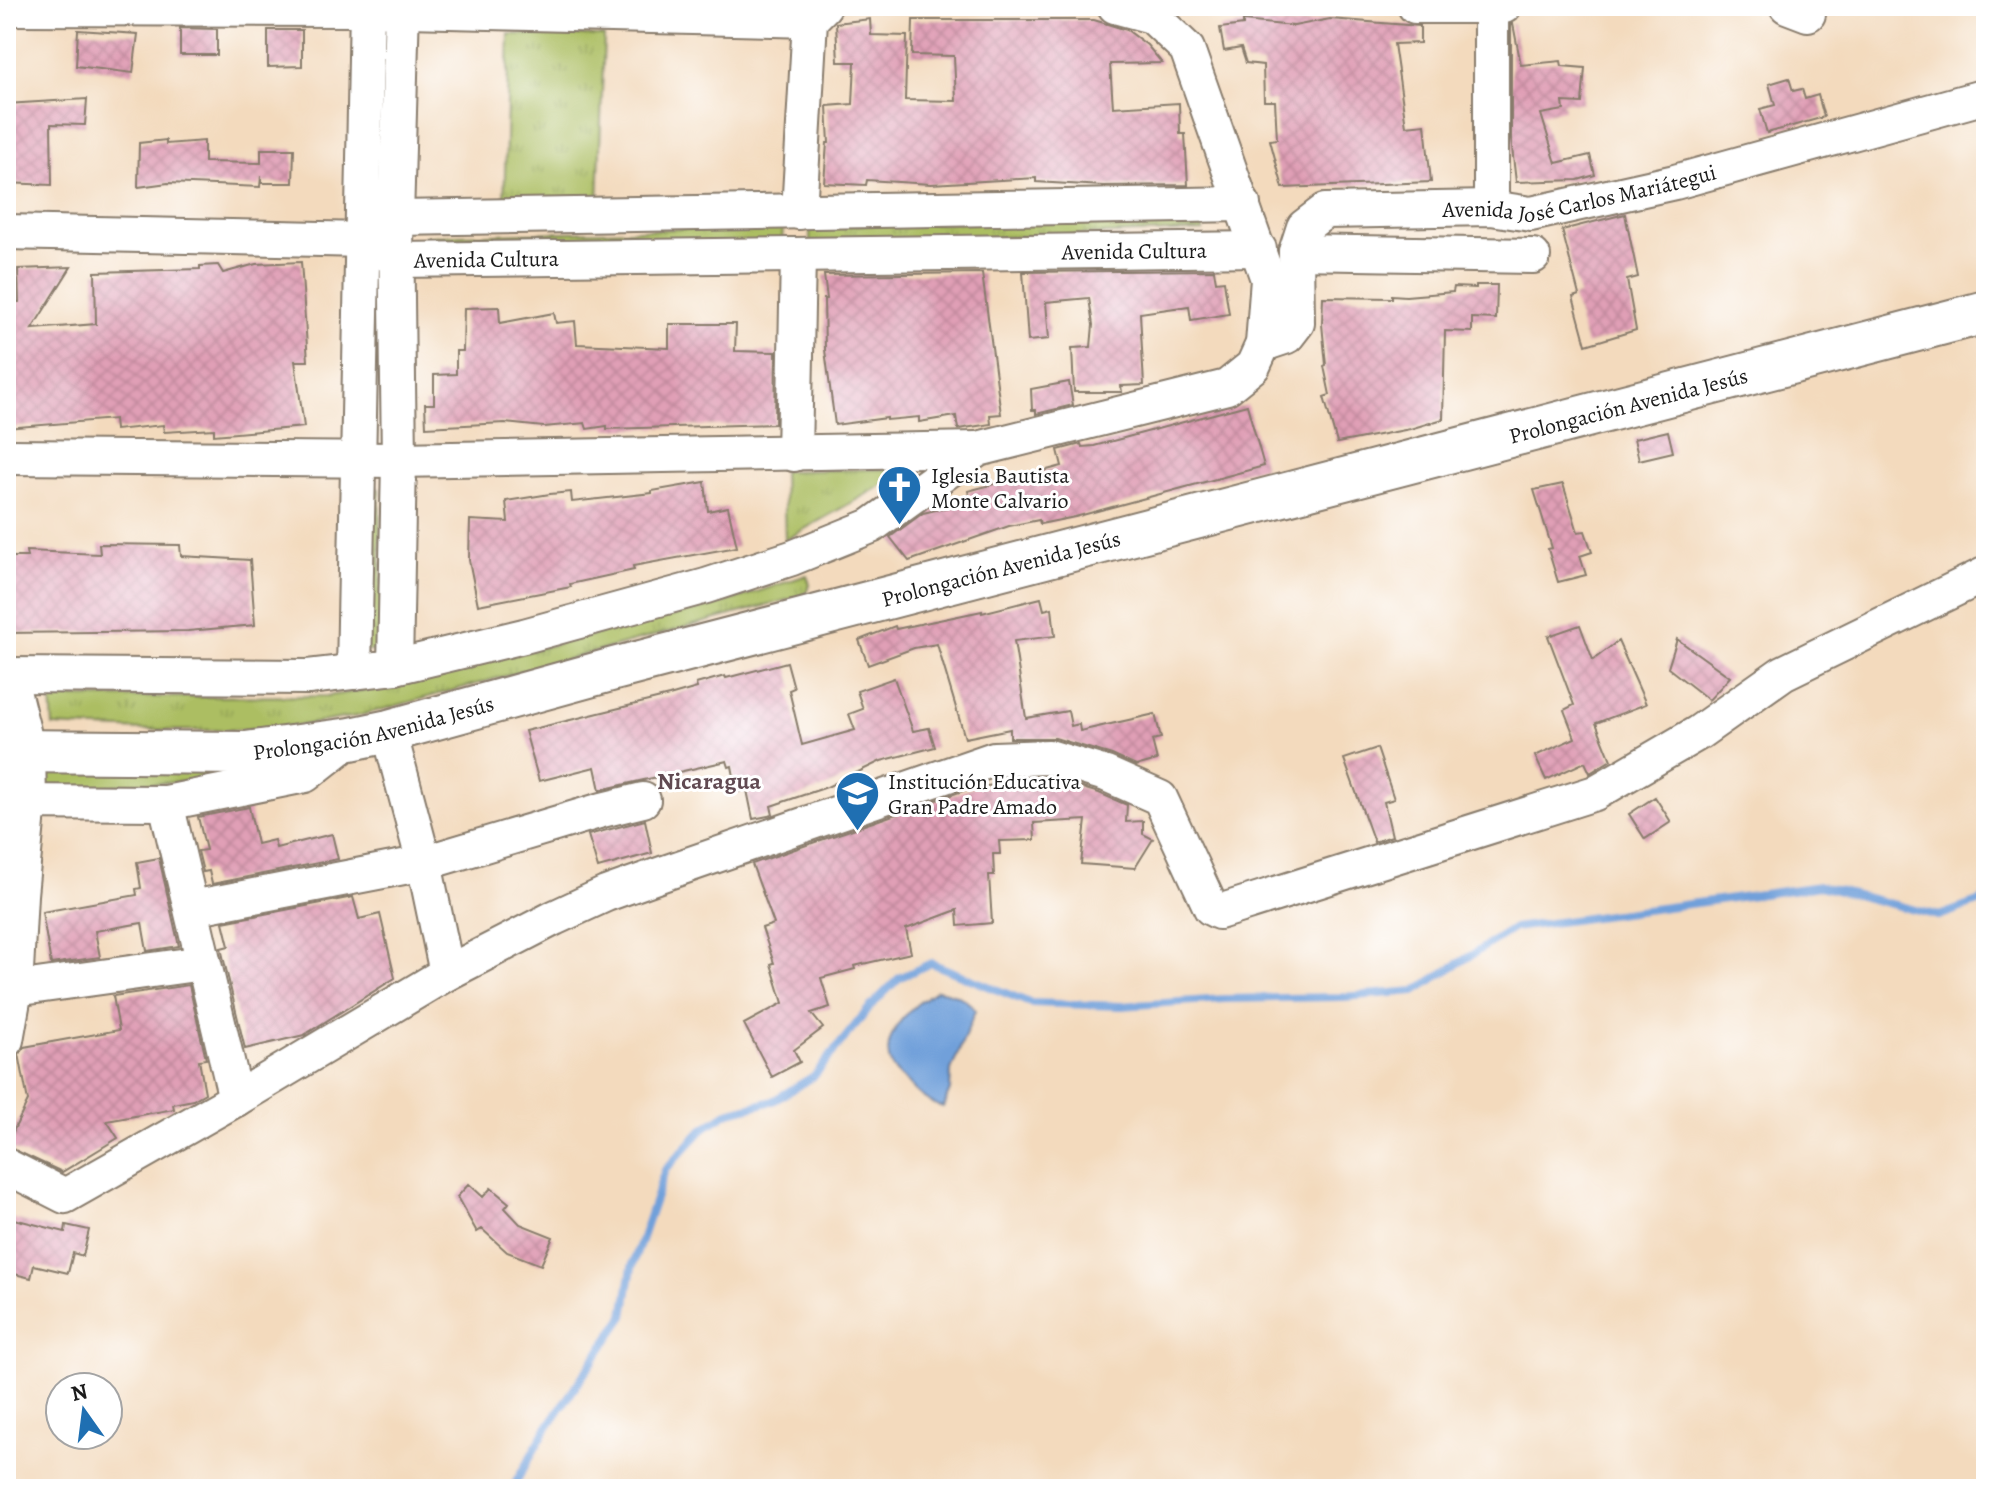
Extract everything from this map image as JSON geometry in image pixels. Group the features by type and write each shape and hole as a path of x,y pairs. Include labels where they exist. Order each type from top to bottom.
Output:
{"main road":[{"name":"Prolongación Avenida Jesús","path":"17,751 246,753 370,735 1986,312"}],"street":[{"path":"6,457 399,460 978,449 1227,387 1253,366 1263,344 1268,279 1187,49 1152,16 1115,6"},
{"path":"1415,6 1504,6"},
{"path":"1491,6 1491,208"},
{"path":"6,8 402,8 818,13 799,212"},
{"path":"354,672 367,8"},
{"path":"395,667 399,460 396,218 402,8"},
{"name":"Avenida José Carlos Mariátegui","path":"1296,252 1304,227 1325,211 1491,208 1531,214 1675,182 1986,96"},
{"name":"Avenida Cultura","path":"396,218 1243,204"},
{"path":"6,232 364,240 396,218"},
{"name":"Avenida Cultura","path":"364,240 397,260 1259,249"},
{"path":"1263,344 1287,336 1297,323 1296,252 1533,256"},
{"path":"794,454 798,256"},
{"path":"6,1040 15,989 13,900 18,802 17,751 8,675 308,677 395,667 691,591 792,558 871,526 978,449"},
{"path":"6,1166 65,1196 236,1099 447,973 606,894 836,811 994,759 1049,757 1106,774 1160,798 1211,908 1219,912 1595,793 1698,733 1783,673 1986,574"},
{"path":"18,802 166,803 305,775 370,735 424,863 447,973"},
{"path":"192,908 424,863 643,800"},
{"path":"166,803 236,1099"},
{"path":"15,989 203,963"}],"green space":[{"path":"509,34 604,36 598,205 504,207"},
{"path":"1203,218 1203,231 810,243 810,226"},
{"path":"783,226 782,243 426,243 425,236"},
{"path":"897,469 902,474 785,540 783,471"},
{"path":"360,487 379,489 383,651 366,651"},
{"path":"807,575 810,585 805,595 358,716 300,725 202,731 53,726 51,698 327,696 366,690 721,604"},
{"path":"54,768 240,771 202,781 46,789 44,782"}],"water":[{"path":"937,990 958,996 975,1011 951,1071 950,1090 943,1107 924,1098 898,1075 888,1053 889,1042 900,1021"}],"building":[{"path":"870,19 871,35 907,36 905,100 956,101 954,56 912,55 913,20 1094,20 1127,30 1147,45 1162,63 1110,64 1113,107 1179,103 1180,134 1185,134 1188,185 1103,186 1036,182 1036,178 931,184 867,180 866,185 824,183 829,143 827,106 853,104 855,62 838,62 836,23"},
{"path":"1330,19 1420,26 1420,43 1394,44 1406,126 1425,124 1431,182 1283,188 1270,140 1277,139 1275,101 1264,101 1263,65 1246,63 1241,48 1224,51 1220,28 1243,25 1243,21 1294,26"},
{"path":"1511,24 1521,65 1561,61 1562,66 1585,68 1582,103 1563,102 1564,110 1541,114 1556,163 1590,155 1595,175 1578,180 1516,182 1511,139"},
{"path":"180,28 217,29 217,55 180,55"},
{"path":"78,30 138,34 133,73 76,66"},
{"path":"268,30 302,30 302,66 268,67"},
{"path":"1789,78 1793,91 1802,89 1805,99 1818,95 1824,117 1767,133 1760,109 1775,105 1769,84"},
{"path":"87,99 85,125 51,124 52,185 6,183 6,104"},
{"path":"166,140 166,144 204,141 204,162 261,163 261,149 294,149 293,183 261,183 261,176 260,187 168,183 138,187 139,143"},
{"path":"1625,214 1638,277 1627,280 1636,330 1586,345 1573,297 1579,295 1562,230"},
{"path":"301,262 308,361 295,361 304,427 214,435 214,429 164,432 163,425 115,430 114,419 6,428 6,302 19,302 18,269 71,267 32,329 96,324 95,272 200,269 200,266 218,265 223,273 256,264"},
{"path":"1214,270 1216,282 1224,281 1229,314 1191,320 1189,306 1140,313 1144,385 1121,386 1122,392 1074,392 1072,348 1091,347 1093,325 1089,298 1046,302 1049,339 1028,341 1023,272"},
{"path":"982,273 1001,414 990,415 991,424 958,429 956,416 919,422 919,417 887,418 835,425 825,350 824,299 827,299 824,275"},
{"path":"1476,285 1497,285 1496,319 1472,318 1472,332 1445,331 1443,419 1410,429 1337,443 1324,397 1330,395 1324,366 1323,297 1392,298 1392,295 1453,292 1454,287 1476,288"},
{"path":"499,307 500,323 554,313 556,323 575,321 577,344 669,348 669,324 736,324 735,351 776,352 775,424 607,429 607,426 587,429 585,423 544,427 505,423 426,427 425,404 434,404 434,375 456,374 456,351 463,351 464,308"},
{"path":"1069,382 1073,405 1036,414 1036,410 1032,410 1031,389"},
{"path":"1247,405 1264,466 1075,517 1009,526 909,561 890,537 923,513 971,502 968,491 1062,466 1058,450 1081,444 1082,447 1094,446"},
{"path":"1668,431 1673,452 1639,460 1634,439"},
{"path":"705,482 708,511 728,507 737,547 633,566 634,570 570,584 571,587 478,605 469,560 470,520 508,522 506,501 571,492 572,502 652,493"},
{"path":"1563,484 1578,532 1585,531 1592,552 1580,556 1586,575 1558,582 1548,549 1552,548 1534,490"},
{"path":"99,544 180,545 181,556 250,560 255,625 188,631 6,633 6,557 27,557 26,551 100,554"},
{"path":"1041,598 1044,610 1052,608 1055,636 1014,641 1026,718 1068,711 1071,726 1079,724 1080,731 1155,714 1161,738 1152,740 1157,760 1136,766 1112,755 1055,738 1010,738 1010,729 965,738 937,644 914,648 868,665 859,640 895,626 896,629 982,613"},
{"path":"1580,625 1593,660 1618,641 1646,704 1596,723 1611,760 1590,773 1585,762 1546,780 1535,756 1575,738 1564,710 1574,705 1548,636"},
{"path":"1677,639 1730,677 1709,700 1668,668"},
{"path":"787,662 794,688 789,690 802,745 855,730 849,714 863,709 857,691 894,678 913,731 929,728 935,747 881,761 827,787 771,806 773,815 753,819 747,790 737,792 732,766 729,767 727,761 600,790 595,767 539,781 525,731 669,696 697,688 696,684"},
{"path":"1377,748 1394,799 1384,802 1392,836 1374,842 1344,759"},
{"path":"1046,777 1127,805 1126,822 1143,821 1143,834 1153,839 1135,868 1081,864 1086,820 1034,823 1035,840 999,841 1000,854 993,854 994,875 989,875 992,923 958,926 957,910 906,929 911,953 854,966 855,969 821,978 830,1007 811,1013 823,1028 794,1050 800,1062 772,1077 744,1024 783,1003 762,928 774,924 752,864 971,788 1010,783 1010,778"},
{"path":"1655,797 1671,822 1645,839 1629,814"},
{"path":"249,807 257,844 274,840 276,848 332,834 338,859 212,884 209,871 203,872 198,851 206,850 198,817"},
{"path":"645,820 652,853 598,868 588,835"},
{"path":"159,858 179,946 147,951 142,923 95,931 100,957 51,964 42,912 137,895 136,889 141,888 137,862"},
{"path":"353,897 359,919 380,914 395,978 304,1035 245,1049 221,948 229,946 223,922"},
{"path":"189,985 206,1059 199,1060 205,1093 193,1100 173,1104 174,1109 107,1121 118,1138 62,1172 6,1146 28,1101 19,1054 24,1047 119,1030 113,996"},
{"path":"469,1184 483,1197 491,1188 509,1203 505,1208 520,1224 553,1237 541,1265 507,1252 482,1229 477,1232 457,1197"},
{"path":"6,1217 65,1232 66,1225 89,1230 83,1256 73,1253 68,1273 34,1265 31,1278 6,1272"}],"waterway":[{"path":"512,1489 545,1431 624,1316 632,1267 665,1170 703,1129 727,1113 773,1101 814,1076 870,1007 899,978 931,963 1030,1003 1121,1006 1224,999 1343,997 1415,991 1514,928 1820,886 1939,916 1986,899"}],"place":[{"name":"Iglesia Bautista Monte Calvario","path":"900,527"},
{"name":"Institución Educativa Gran Padre Amado","path":"857,833"}],"district":[{"name":"Nicaragua","path":"709,781"}]}
